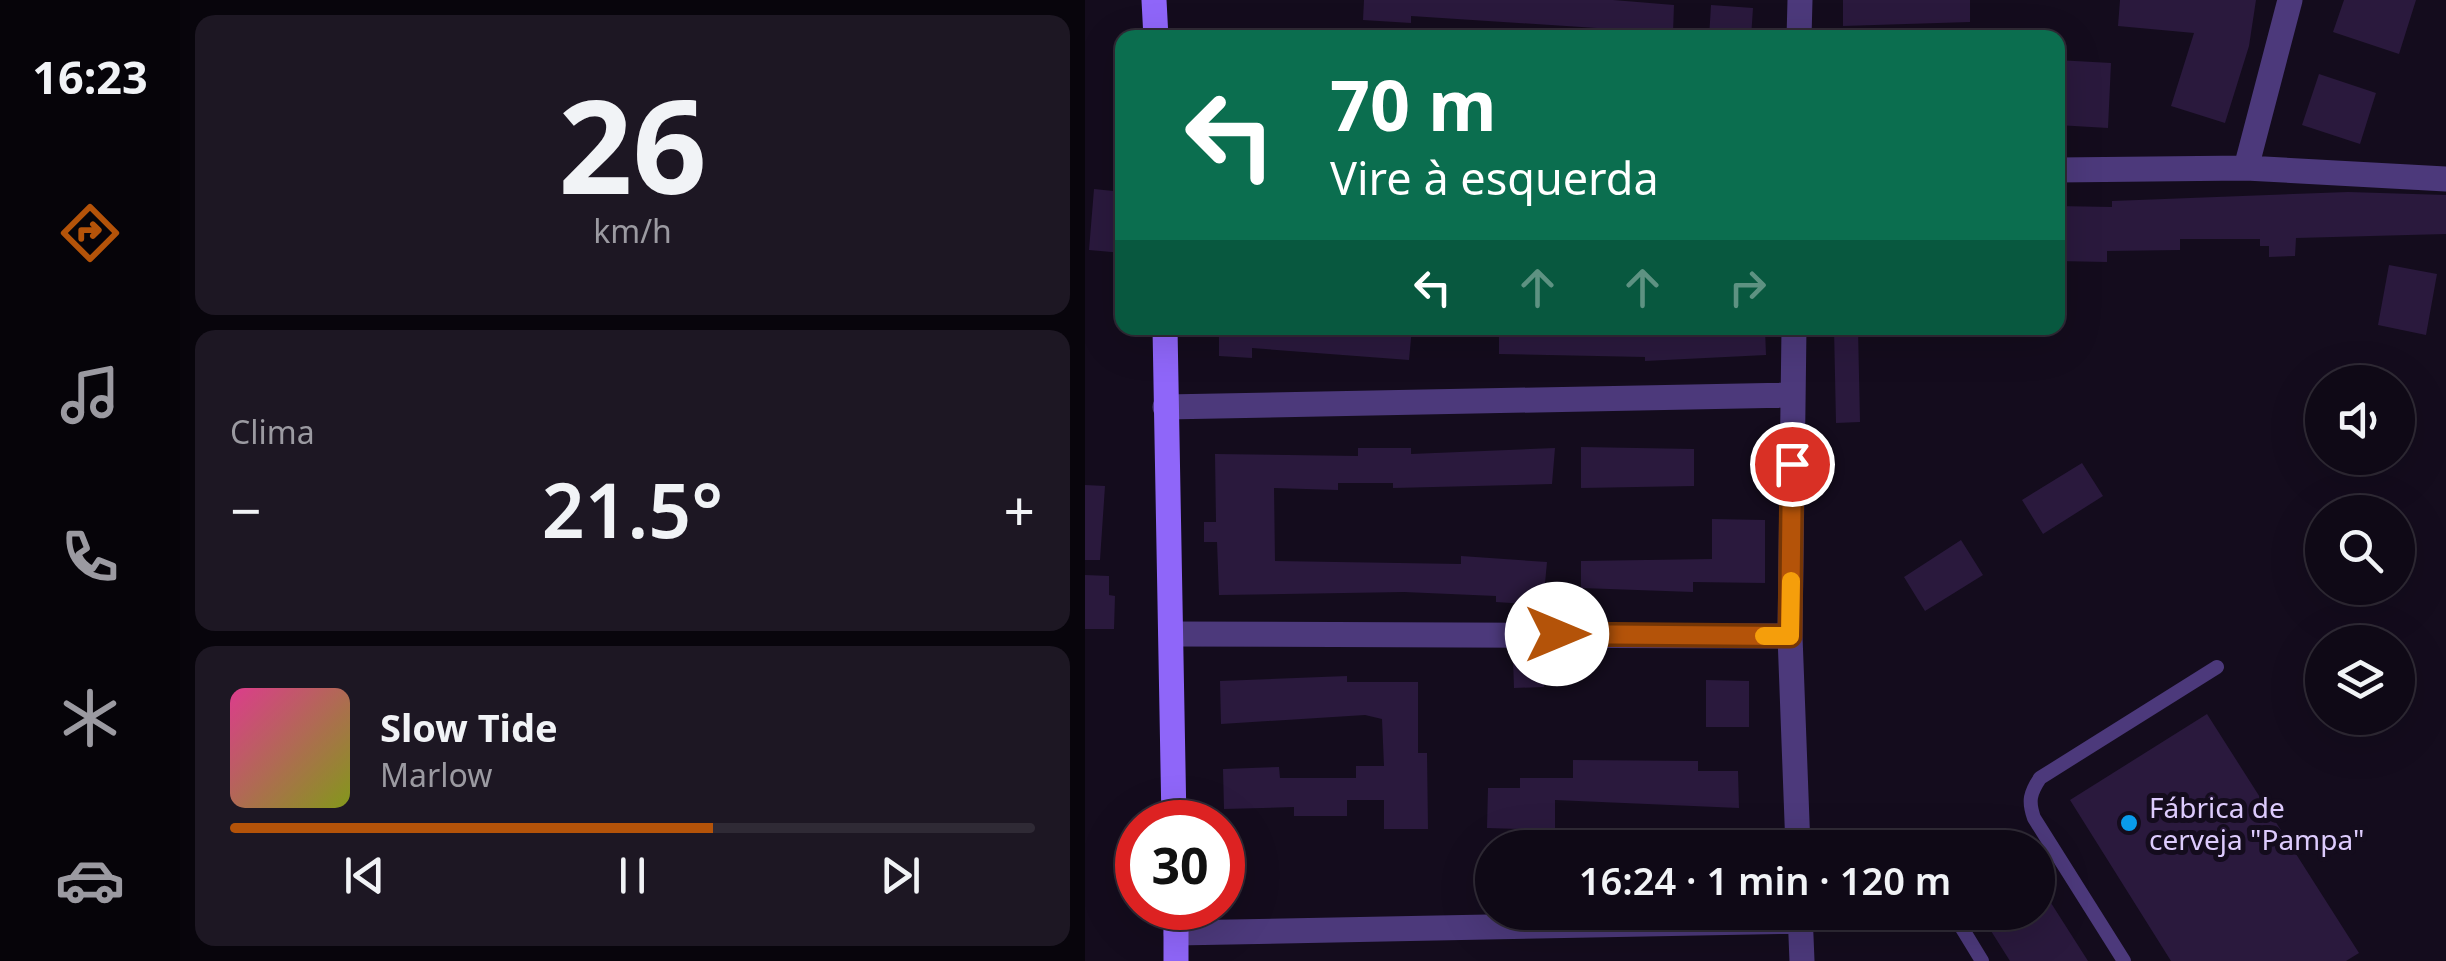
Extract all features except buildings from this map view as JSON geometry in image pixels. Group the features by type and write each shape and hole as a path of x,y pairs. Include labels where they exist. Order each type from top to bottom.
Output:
{"street":[{"path":"1155,0 1156,30"},
{"path":"1799,30 1800,0"},
{"path":"2247,168 2290,0"},
{"path":"2065,170 2247,168 2446,179"},
{"path":"1165,335 1174,800"},
{"path":"1794,335 1790,636 1797,830"},
{"path":"1165,407 1793,395"},
{"path":"1171,634 1790,636"},
{"path":"1245,920 1475,919"},
{"path":"1176,930 1176,961"},
{"path":"1801,930 1802,961"}],"lane":[{"path":"2125,961 2034,818 2029,803 2032,790 2040,778 2217,666"},
{"path":"1963,930 1983,961"}],"slow traffic":[{"path":"1764,636 1790,636 1791,581"}],"place":[{"name":"Fábrica de cerveja \"Pampa\"","path":"2129,823"}],"route":[{"path":"1557,634 1790,636 1792,464"}]}
